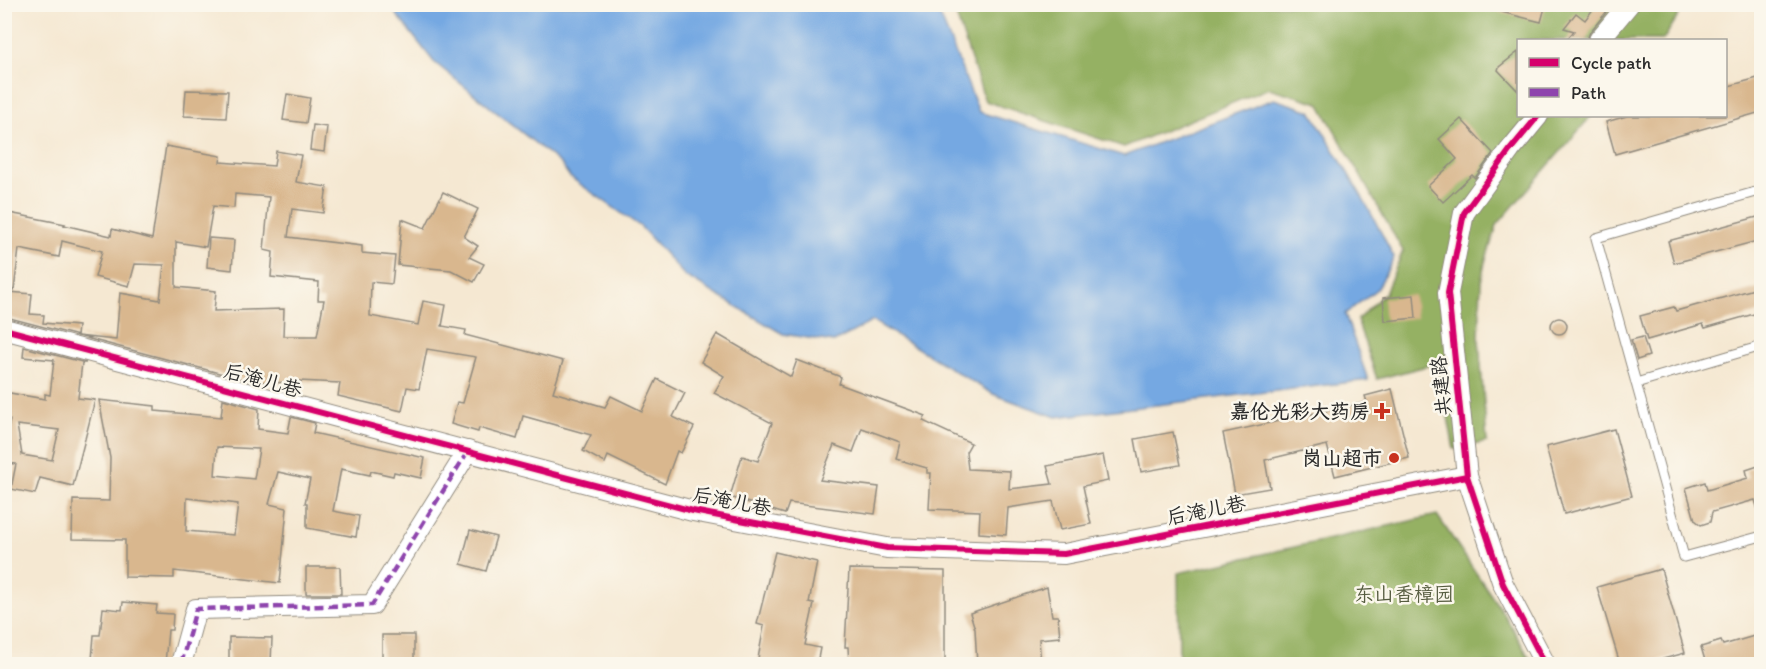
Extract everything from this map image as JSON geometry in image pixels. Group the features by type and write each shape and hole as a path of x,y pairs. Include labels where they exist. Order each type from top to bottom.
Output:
{"street":[{"path":"1600,39 1629,4"},
{"name":"共建路","path":"1537,117 1464,213 1448,293 1467,476 1503,584 1545,664"},
{"name":"后淹儿巷","path":"4,329 693,511 887,548 1064,554 1467,476"},
{"path":"181,664 196,609 372,605 468,451"}],"lane":[{"path":"1761,190 1596,238 1684,557 1761,536"},
{"path":"1636,383 1761,346"}],"green space":[{"path":"949,5 1685,5 1664,39 1517,39 1517,117 1590,117 1497,225 1481,282 1479,339 1487,442 1454,449 1438,363 1377,379 1357,320 1385,293 1403,251 1319,103 1269,88 1124,147 985,101 957,18"},
{"name":"东山香樟园","path":"1437,515 1505,616 1533,664 1179,664 1178,573"}],"water":[{"path":"389,5 933,5 942,20 979,112 1124,156 1274,99 1311,111 1364,200 1394,257 1378,288 1345,314 1368,380 1056,417 993,394 873,321 834,342 783,334 685,276 641,227 570,177 561,164 434,62"}],"building":[{"path":"1494,4 1546,4 1541,22 1493,10"},
{"path":"1597,4 1613,4 1590,32 1587,39 1567,39 1574,31 1564,28 1576,13 1585,20"},
{"path":"1517,53 1517,90 1498,70"},
{"path":"1761,77 1761,112 1615,154 1606,122 1624,117 1727,117 1727,86"},
{"path":"186,90 228,91 226,118 184,116"},
{"path":"287,94 310,98 306,123 283,120"},
{"path":"1461,119 1493,153 1475,178 1472,175 1443,202 1428,186 1457,159 1439,139"},
{"path":"313,125 327,127 324,152 310,150"},
{"path":"166,146 221,156 220,162 274,166 276,151 301,155 296,182 327,187 323,213 292,209 288,237 362,246 362,253 395,256 392,284 371,282 370,316 418,325 423,301 446,305 442,326 466,330 465,335 563,361 553,392 605,407 611,396 642,411 657,379 685,393 673,417 694,427 681,453 677,451 665,484 608,456 605,463 583,451 591,435 523,416 517,439 479,428 478,432 451,424 457,402 463,403 476,357 427,349 419,389 407,387 402,411 338,396 340,383 299,381 299,383 261,382 261,384 79,336 116,340 120,293 160,300 164,265 135,264 129,286 95,277 102,251 62,241 59,257 19,249 14,290 4,289 4,212 111,236 112,229 152,239","holes":["235,194 269,197 264,250 273,252 271,277 319,282 318,300 324,300 317,336 283,336 284,309 214,311 216,291 176,287 176,242 206,247 213,206 234,208"]},
{"path":"443,192 478,209 464,237 478,246 469,257 484,264 474,282 451,270 398,265 402,219 425,228"},
{"path":"1761,216 1761,240 1674,263 1668,241"},
{"path":"209,238 234,240 232,270 207,267"},
{"path":"1761,287 1761,312 1705,328 1703,324 1647,340 1640,316 1674,307 1676,311"},
{"path":"9,292 32,294 30,314 44,315 43,323 78,326 77,336 6,317"},
{"path":"1414,295 1416,318 1385,321 1383,298"},
{"path":"1556,318 1562,318 1567,326 1565,332 1556,334 1551,329 1551,323"},
{"path":"717,334 791,377 797,360 841,377 839,384 926,416 923,421 971,443 966,452 968,469 1010,471 1009,489 1052,484 1047,466 1103,455 1108,481 1083,486 1091,524 1060,530 1053,501 1008,508 1006,535 979,533 980,511 929,509 931,473 927,473 927,468 896,459 900,442 862,428 853,452 834,445 820,480 879,487 875,514 789,503 785,514 730,497 742,456 758,461 772,423 714,393 724,376 701,362"},
{"path":"1643,337 1649,356 1637,360 1631,340"},
{"path":"24,347 86,363 82,363 78,398 95,400 73,486 40,478 35,494 11,489 16,464 4,463 4,446 10,420 4,419 4,392 45,399 45,394 50,395 54,360 23,357","holes":["17,425 59,430 52,460 22,455"]},
{"path":"1392,389 1409,458 1335,476 1327,445 1265,460 1270,488 1235,494 1223,433 1367,402 1365,396"},
{"path":"223,399 259,409 258,429 288,433 291,417 315,423 313,433 425,458 421,478 394,472 393,476 371,471 370,475 341,469 333,511 359,516 356,537 307,528 307,503 305,503 310,479 278,472 269,504 287,508 280,583 174,571 174,578 125,577 125,540 72,539 73,500 109,501 110,458 99,400 155,406 155,411 221,417","holes":["217,447 259,449 254,479 215,475","187,498 238,504 234,535 186,531"]},
{"path":"1614,429 1632,496 1564,514 1546,447"},
{"path":"1173,432 1180,465 1141,472 1135,439"},
{"path":"1761,465 1761,509 1758,510 1755,500 1712,512 1710,522 1701,525 1695,520 1686,488 1705,482 1707,490 1748,478 1746,470"},
{"path":"470,530 496,537 486,571 461,564"},
{"path":"775,552 817,562 809,603 814,604 805,645 820,648 817,664 757,664 764,626 757,624"},
{"path":"306,567 340,567 341,594 306,594"},
{"path":"849,569 945,571 945,664 849,664 848,647 845,647"},
{"path":"1661,569 1685,653 1645,664 1620,664 1597,587"},
{"path":"1047,587 1052,616 1058,616 1060,637 1039,639 1041,664 977,664 975,629 970,613"},
{"path":"123,602 157,605 156,613 173,614 172,630 168,630 165,664 92,660 94,635 100,635 103,608 122,610"},
{"path":"1761,634 1761,664 1706,664 1701,647 1721,641 1723,645"},
{"path":"382,635 414,635 414,664 382,664"},
{"path":"229,637 272,638 271,664 229,664"}],"marked path":[{"path":"181,664 196,609 372,605 468,451"}],"cycle path":[{"path":"1537,117 1464,213 1448,293 1467,476 1503,584 1545,664"},
{"path":"4,329 693,511 887,548 1064,554 1467,476"}],"place":[{"name":"嘉伦光彩大药房","path":"1382,411"},
{"name":"岗山超市","path":"1394,458"}]}
